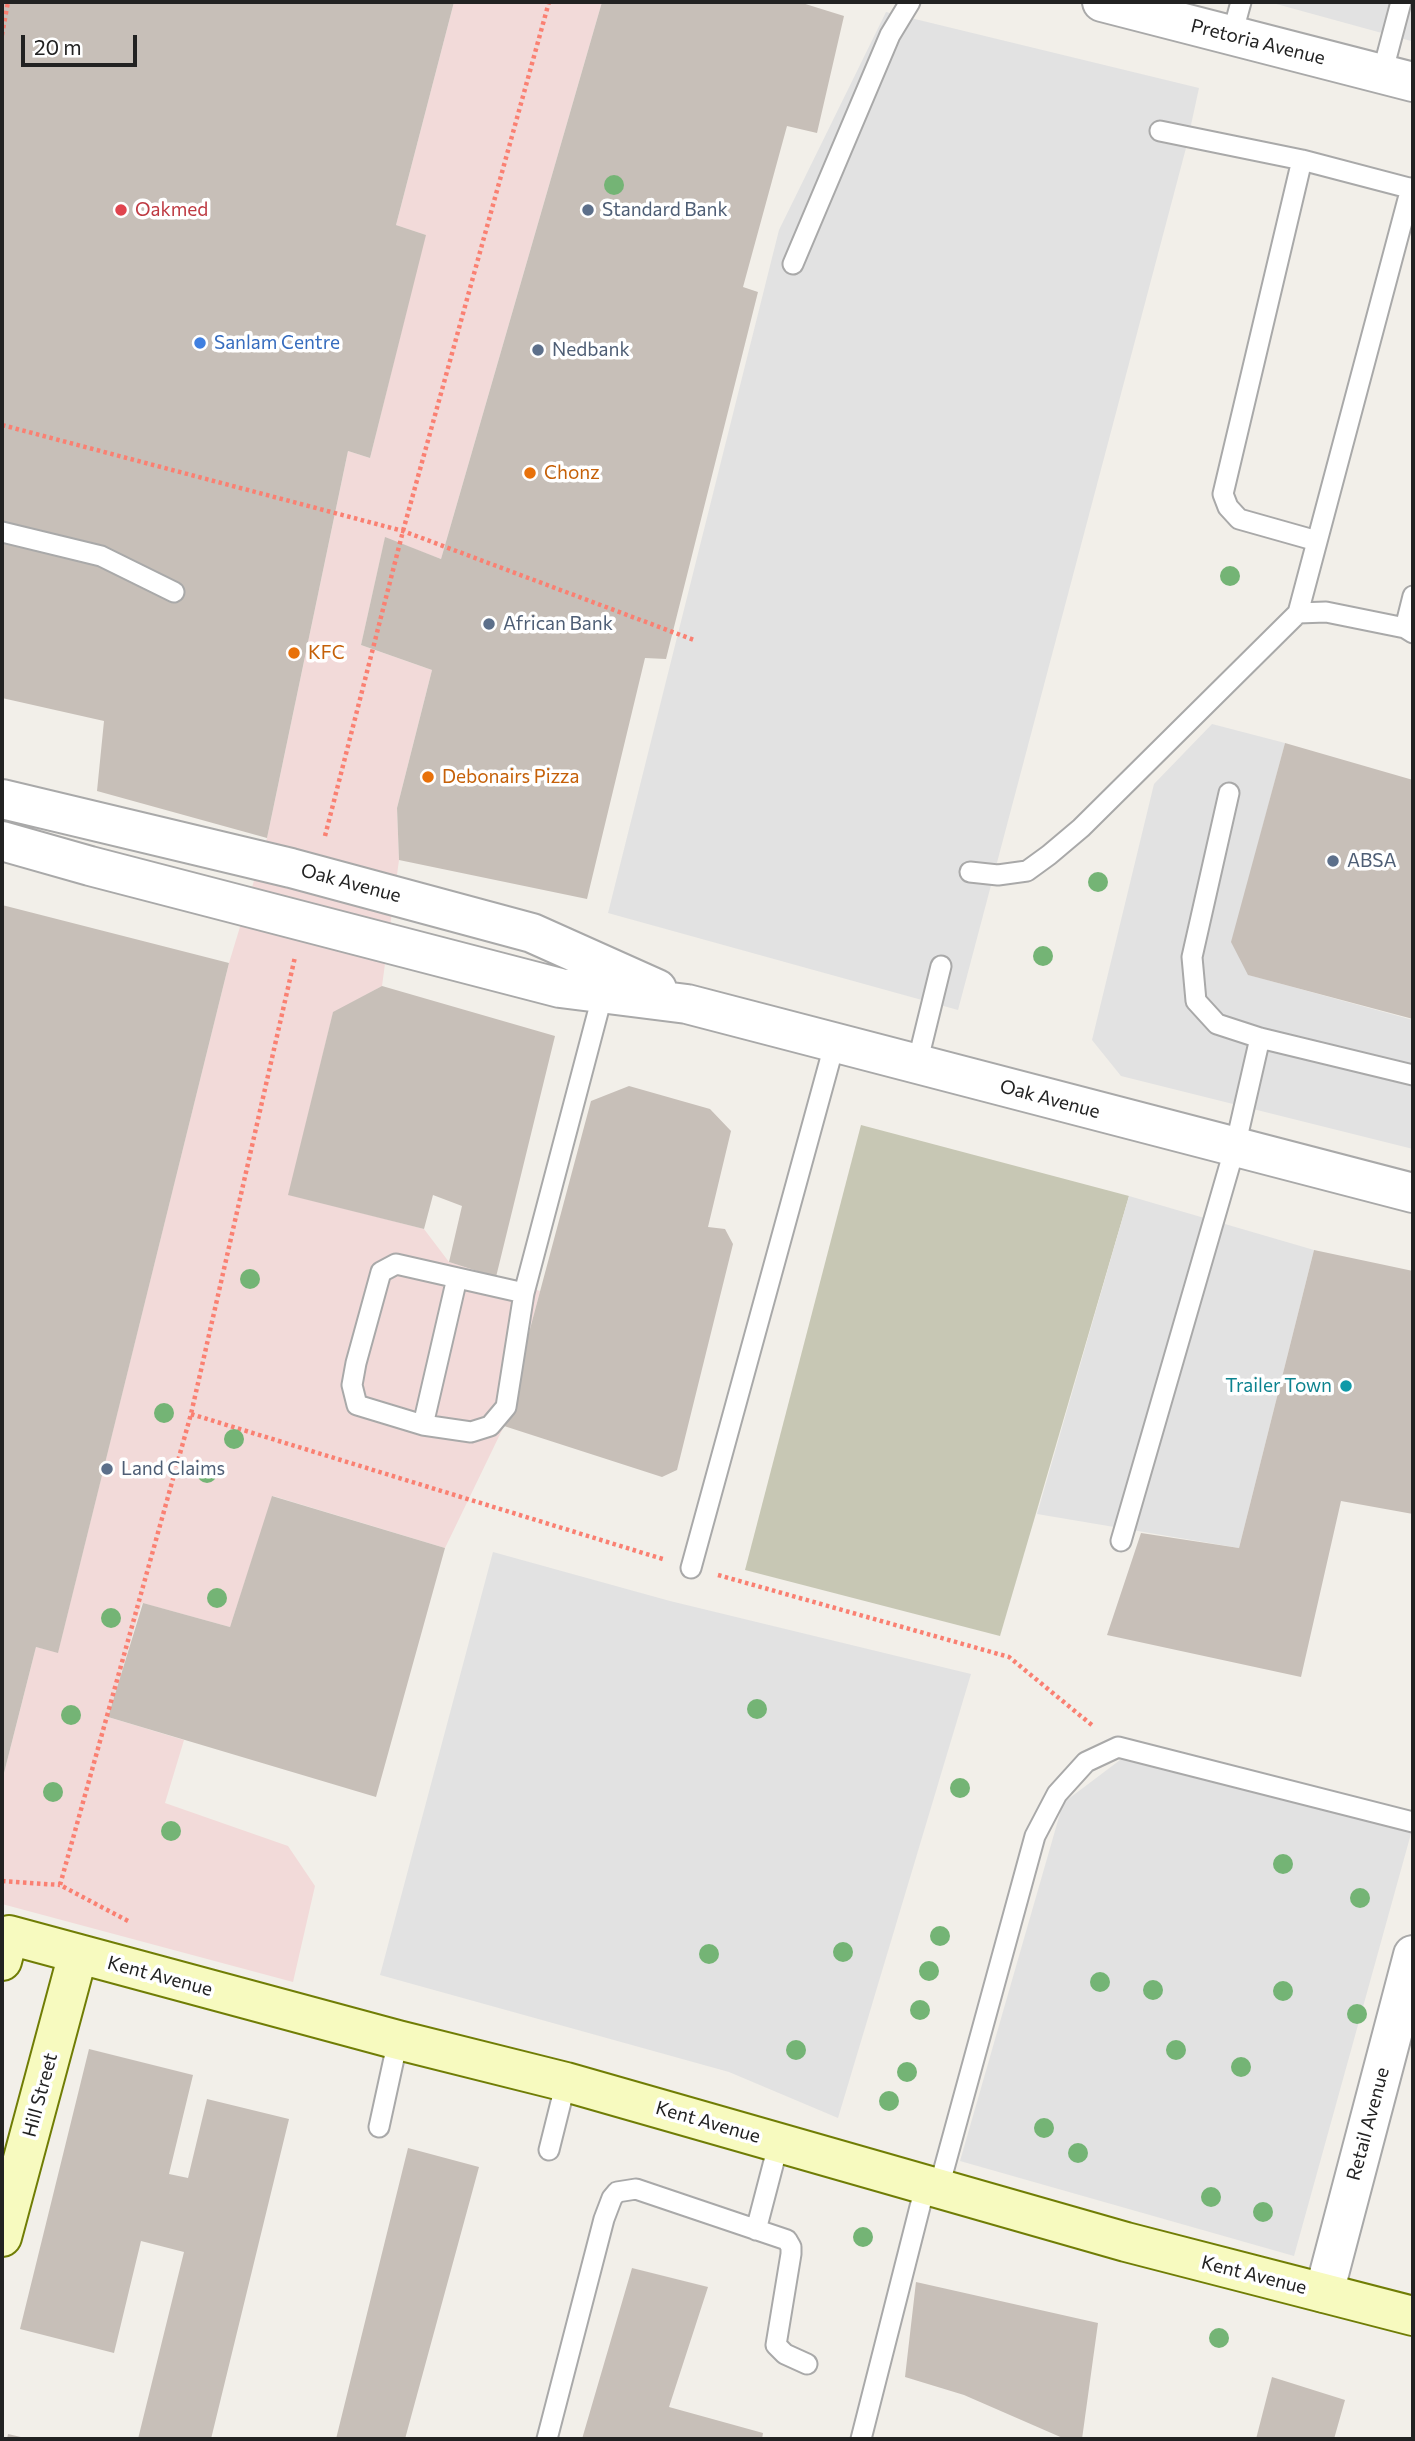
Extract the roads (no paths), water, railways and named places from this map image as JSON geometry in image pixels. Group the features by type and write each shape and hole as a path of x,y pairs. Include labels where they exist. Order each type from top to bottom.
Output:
{"main road":[{"name":"Kent Avenue","path":"4,1943 78,1954 566,2082 1126,2242 1413,2316"},
{"name":"Hill Street","path":"2,2237 78,1954"}],"street":[{"name":"Pretoria Avenue","path":"1123,4 1236,18 1398,78"},
{"name":"Oak Avenue","path":"2,799 316,874 532,933 596,960 687,1004"},
{"name":"Oak Avenue","path":"2,841 559,988 687,1004 1413,1193"},
{"name":"Retail Avenue","path":"1324,2293 1413,1955"}],"lane":[{"path":"793,264 890,35 910,2"},
{"path":"1398,78 1401,2"},
{"path":"970,872 998,875 1027,871 1049,855 1081,828 1298,613 1412,188 1302,160 1160,131"},
{"path":"1302,160 1223,494 1228,507 1239,519 1317,541"},
{"path":"2,532 101,556 174,592"},
{"path":"1298,613 1326,612 1409,630 1413,596"},
{"path":"1229,793 1192,957 1196,1001 1217,1024 1259,1038 1413,1075"},
{"path":"917,1064 941,966"},
{"path":"524,1293 396,1264 381,1272 352,1385 357,1405 423,1424 471,1432 491,1426 506,1408 524,1293 603,993"},
{"path":"1121,1541 1235,1147 1259,1038"},
{"path":"691,1568 835,1042"},
{"path":"423,1424 457,1278"},
{"path":"861,2439 932,2185 1035,1836 1057,1794 1086,1762 1118,1747 1413,1822"},
{"path":"379,2127 398,2040"},
{"path":"549,2150 566,2082"},
{"path":"756,2230 779,2141"},
{"path":"547,2439 604,2219 617,2192 636,2189 788,2241 791,2247 776,2345 785,2354 807,2364"}],"place":[{"name":"Oakmed","path":"121,210"},
{"name":"Standard Bank","path":"588,210"},
{"name":"Sanlam Centre","path":"200,343"},
{"name":"Nedbank","path":"538,350"},
{"name":"Chonz","path":"530,473"},
{"name":"African Bank","path":"489,624"},
{"name":"KFC","path":"294,653"},
{"name":"Debonairs Pizza","path":"428,777"},
{"name":"ABSA","path":"1333,861"},
{"name":"Trailer Town","path":"1346,1386"},
{"name":"Land Claims","path":"107,1469"}]}
